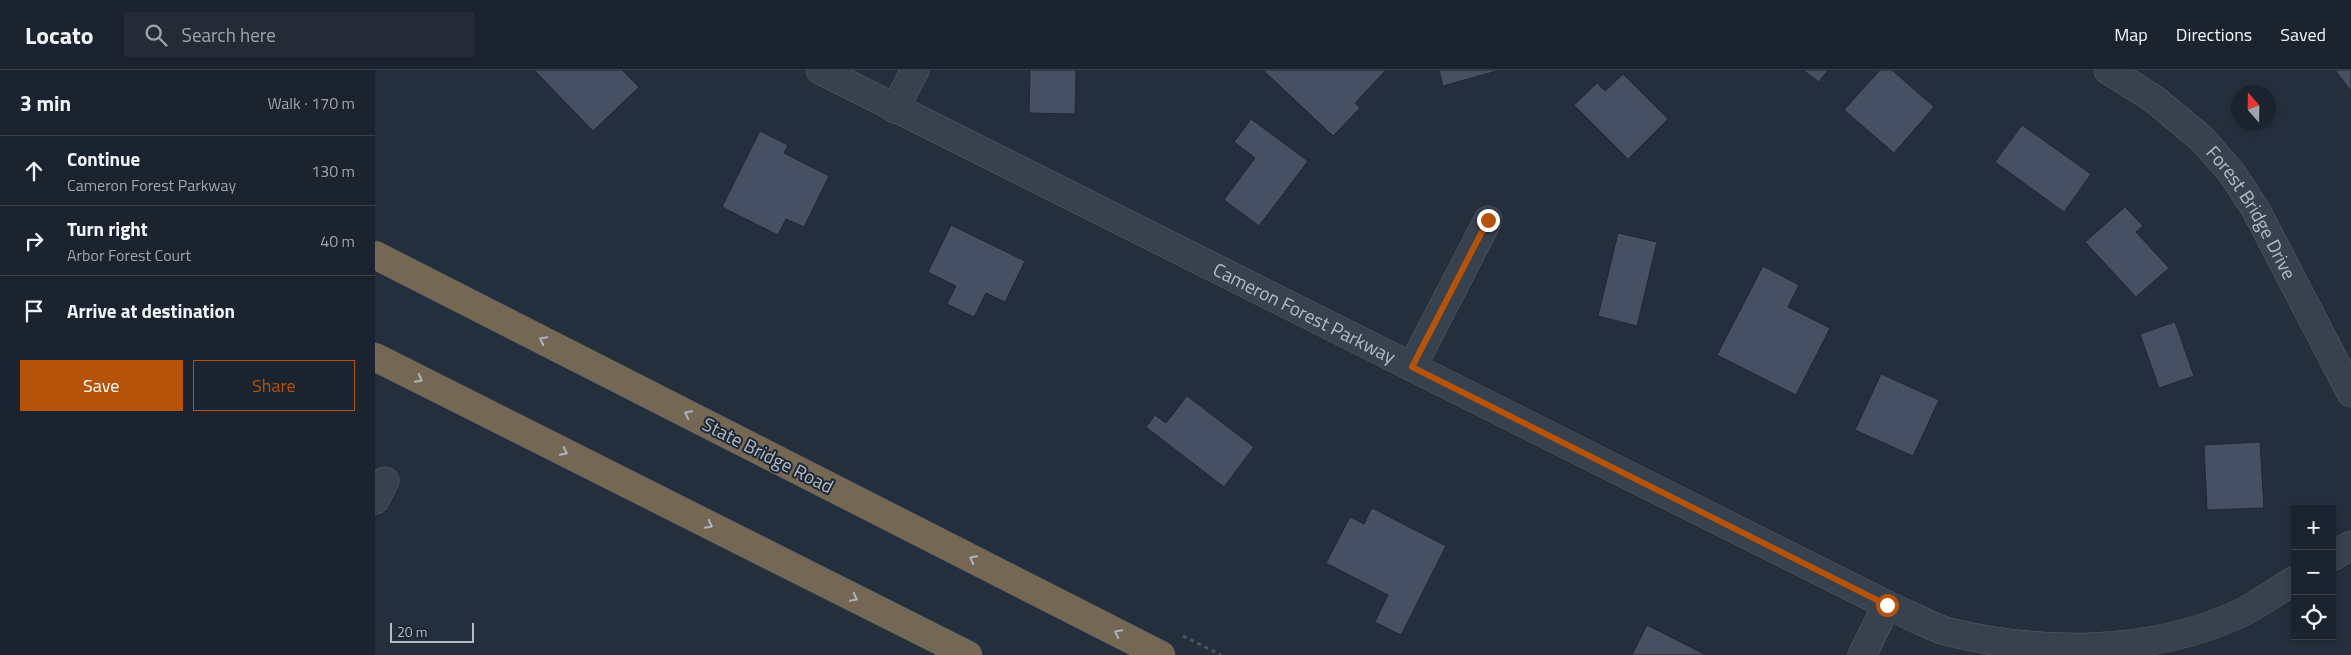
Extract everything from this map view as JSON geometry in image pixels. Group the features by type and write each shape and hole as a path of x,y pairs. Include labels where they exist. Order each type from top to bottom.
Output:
{"highway":[{"name":"State Bridge Road","path":"375,255 1161,655"},
{"path":"375,357 968,655"}],"street":[{"name":"Cameron Forest Parkway","path":"820,70 1887,605 1945,631 2007,648 2072,653 2139,647 2195,632 2244,612 2291,583"},
{"path":"895,108 915,70"},
{"name":"Forest Bridge Drive","path":"2108,70 2154,99 2203,139 2231,172 2256,210 2351,393"},
{"path":"1412,367 1488,220"},
{"path":"2336,554 2351,545"},
{"path":"1861,655 1887,605"}],"building":[{"path":"534,70 622,70 639,87 593,131"},
{"path":"1030,70 1076,70 1075,114 1029,113"},
{"path":"1263,70 1386,70 1355,103 1360,108 1333,136"},
{"path":"1439,70 1500,70 1443,86"},
{"path":"1803,70 1828,70 1819,82"},
{"path":"1880,70 1892,70 1934,107 1894,153 1844,110"},
{"path":"2335,70 2351,70 2351,91"},
{"path":"1623,74 1668,119 1628,159 1574,105 1597,83 1605,91"},
{"path":"1251,119 1308,161 1259,226 1224,200 1255,158 1234,142"},
{"path":"2022,125 2091,174 2064,212 1995,162"},
{"path":"760,131 788,145 784,153 829,176 804,227 786,219 778,235 722,207"},
{"path":"2125,207 2143,226 2136,232 2169,268 2136,297 2085,242"},
{"path":"951,225 1025,261 1005,302 986,293 974,317 947,304 956,286 928,272"},
{"path":"1618,233 1657,242 1637,326 1598,316"},
{"path":"1763,266 1799,285 1788,307 1830,328 1796,395 1717,355"},
{"path":"2175,322 2194,376 2159,388 2140,334"},
{"path":"1881,374 1939,400 1913,456 1855,430"},
{"path":"1187,396 1254,447 1224,487 1146,427 1155,415 1166,423"},
{"path":"2260,442 2264,508 2207,510 2204,445"},
{"path":"1372,508 1446,546 1401,635 1375,622 1388,595 1326,563 1350,517 1364,524"},
{"path":"1647,625 1706,655 1632,655"}],"route":[{"path":"1488,220 1412,367 1887,605"}]}
